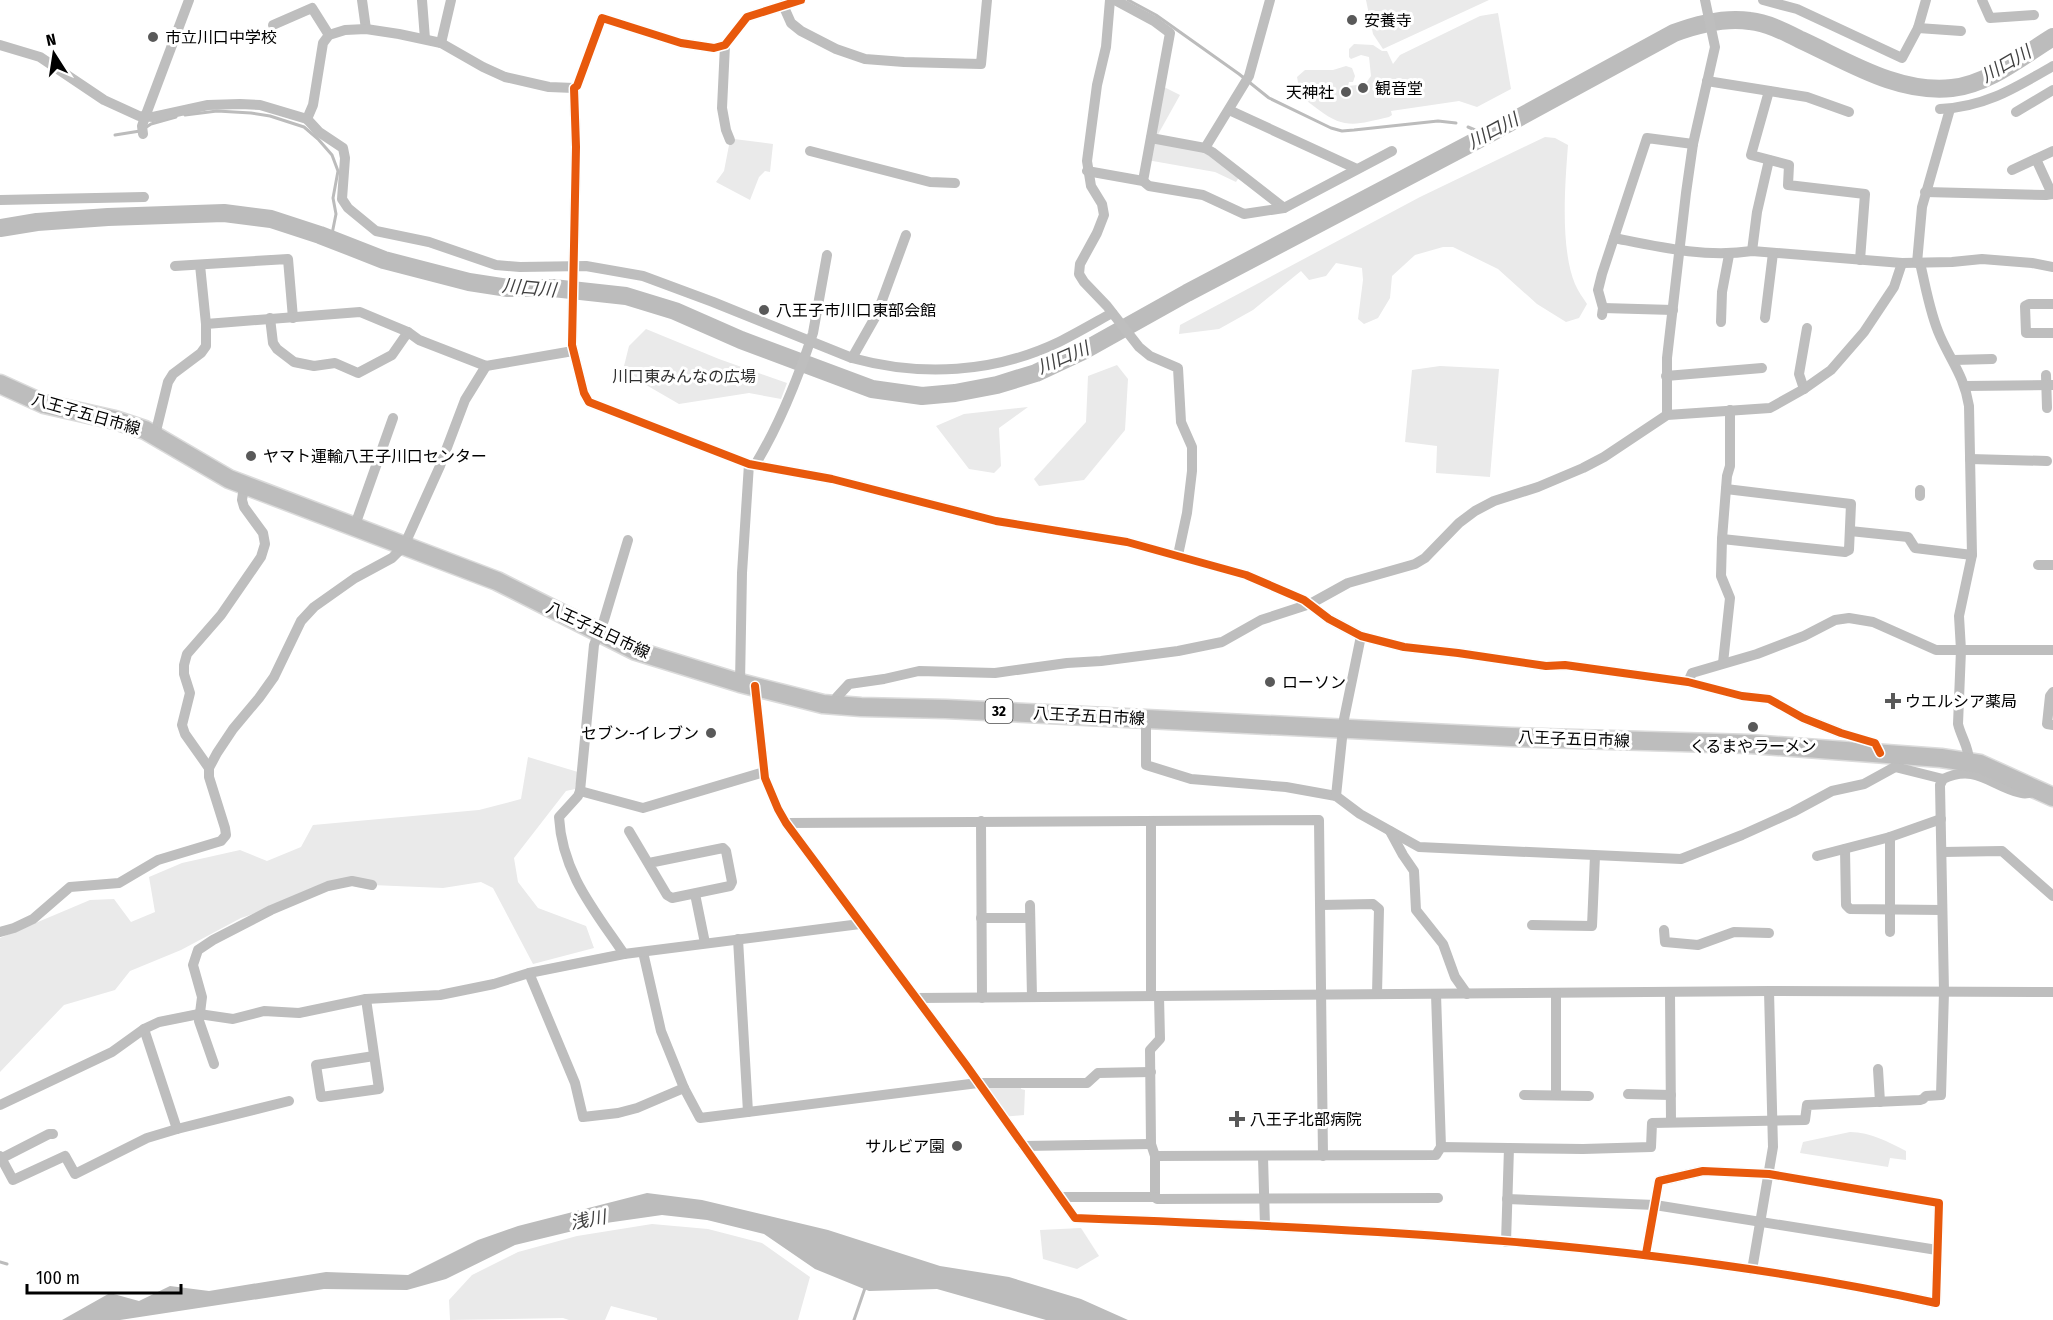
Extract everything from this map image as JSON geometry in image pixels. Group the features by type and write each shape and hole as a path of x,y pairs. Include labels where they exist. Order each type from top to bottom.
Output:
{"main road":[{"name":"八王子五日市線","path":"0,384 44,404 115,420 155,435 213,472 244,486 507,585 636,651 808,701 837,706 957,709 1522,737 1750,744 1880,753 1898,761 1969,760 1992,768 2047,794"}],"street":[{"path":"144,126 189,0"},
{"path":"362,0 366,29"},
{"path":"422,0 425,39"},
{"path":"441,43 451,0"},
{"path":"730,140 722,108 725,45 747,17 801,0"},
{"path":"783,5 791,23 801,31 836,49 866,59 981,64 987,0"},
{"path":"1205,148 1246,80 1270,0"},
{"path":"1667,415 1666,358 1686,192 1715,47 1706,0"},
{"path":"1763,0 1787,3 1902,58 1918,28 1926,0"},
{"path":"1982,0 1990,18 2034,15"},
{"path":"1143,180 1170,33 1154,21 1118,1 1097,85 1087,171 1091,186 1102,204 1104,215 1080,264 1079,274 1136,344 1150,356 1178,368 1181,422 1192,447 1192,471 1187,513 1178,555"},
{"path":"273,25 312,8 328,35"},
{"path":"725,45 714,48 681,43 602,18 577,86 574,88 576,147 573,351 584,393 589,402 752,464 832,479 996,522 1117,540 1178,555 1246,576 1310,604 1329,619 1361,636 1404,647 1546,666 1565,665 1688,682 1742,696 1769,699 1803,718 1841,734 1875,743 1880,753"},
{"path":"1918,28 1961,31"},
{"path":"307,119 313,105 323,43 328,35 345,30 366,29 441,43 505,77 549,87 574,88"},
{"path":"0,45 40,57 144,126 223,103 260,105 307,119 312,126 343,148 345,158 342,199 348,208 370,228 382,233 429,242 496,265 574,270 586,266 627,272 658,281 810,343 873,364 946,370 982,367 1040,350 1113,314"},
{"path":"1969,760 1969,750 1958,724 1960,609 1972,555 1969,406 1966,386 1940,336 1919,263 1922,207 1945,109 1991,100 2053,66"},
{"path":"1707,81 1807,97 1850,112"},
{"path":"2015,88 2021,109 2053,90"},
{"path":"1769,91 1751,155 1789,165 1788,185 1865,194 1860,260"},
{"path":"1229,110 1357,169"},
{"path":"1151,138 1205,148 1284,208"},
{"path":"1673,310 1603,312 1598,290 1647,138 1694,144"},
{"path":"810,151 919,180 955,183"},
{"path":"1087,171 1143,180 1149,186 1203,195 1244,214 1284,208 1392,151"},
{"path":"2012,170 2053,151"},
{"path":"1925,192 2053,194 2036,159"},
{"path":"1752,251 1757,212 1769,160"},
{"path":"0,200 144,196"},
{"path":"852,358 877,314 906,235"},
{"path":"1614,238 1680,250 1729,255 1752,251 1902,263 1982,260 2032,263 2053,267"},
{"path":"1765,318 1773,253"},
{"path":"826,255 810,343 784,411 752,464 742,573 747,684 764,772 769,791 786,823 1075,1218 1265,1226 1646,1254 1752,1270 1936,1303 1939,1203 1769,1174 1703,1171 1659,1181 1646,1254"},
{"path":"1721,322 1722,292 1729,255"},
{"path":"174,266 288,259 293,318"},
{"path":"837,706 837,697 849,684 919,671 995,673 1178,651 1222,642 1261,620 1310,604 1348,582 1415,564 1425,558 1459,523 1475,511 1494,501 1538,487 1583,468 1604,457 1667,415 1770,408 1804,389 1831,370 1864,332 1894,287 1902,263"},
{"path":"155,435 168,382 206,346 200,266"},
{"path":"2053,303 2025,306 2025,333 2053,333"},
{"path":"206,324 360,312 408,332 419,340 486,366 573,351"},
{"path":"270,318 273,344 294,362 314,366 335,363 358,373 392,355 408,332"},
{"path":"1804,389 1799,374 1807,328"},
{"path":"1954,360 1992,359"},
{"path":"0,932 33,919 70,887 119,883 158,860 221,841 226,835 225,828 212,790 209,768 233,729 274,676 293,636 308,614 330,594 392,558 404,546 440,466 465,400 486,366"},
{"path":"1666,376 1762,368"},
{"path":"1966,386 2048,382 2048,408"},
{"path":"1723,663 1730,598 1721,576 1727,476 1730,466 1730,410"},
{"path":"354,528 393,418"},
{"path":"1970,459 2047,462"},
{"path":"209,768 184,734 182,725 190,693 183,674 184,665 187,654 220,615 261,557 265,544 263,533 244,507 242,500 244,486"},
{"path":"1722,539 1845,552 1849,550 1851,504 1726,489"},
{"path":"1850,531 1908,537 1915,548 1972,555"},
{"path":"624,954 576,883 567,860 559,817 580,791 594,645 604,620 628,540"},
{"path":"2038,565 2053,565"},
{"path":"1688,682 1692,673 1757,654 1804,636 1835,620 1849,618 1874,622 1936,650 2053,650"},
{"path":"1336,796 1343,729 1361,636"},
{"path":"2053,692 2050,696 2047,724 2053,726"},
{"path":"1146,720 1146,765 1176,776 1198,780 1286,787 1336,796 1360,814 1419,847 1681,859 1793,812 1832,790 1864,784 1898,761 1943,779"},
{"path":"580,791 643,808 764,772"},
{"path":"1442,1147 1583,1149 1651,1147 1652,1122 1805,1120 1807,1105 1920,1100 1926,1096 1941,1095 1944,992 1940,785 1943,779 1959,772 1973,774 2022,793 2047,794"},
{"path":"1816,856 1890,837 1941,819"},
{"path":"1151,820 1155,996 1160,1039 1150,1050 1151,1144 1155,1156 1155,1197"},
{"path":"786,823 1319,820 1323,1156"},
{"path":"981,821 982,998"},
{"path":"629,831 667,895 672,898 730,886 732,882 726,851 723,848 649,863"},
{"path":"1390,831 1402,855 1414,871 1416,910 1443,944 1455,977 1467,994"},
{"path":"1890,837 1890,932"},
{"path":"1845,849 1846,905 1850,909 1942,910"},
{"path":"1943,852 2002,851 2053,896"},
{"path":"1532,925 1592,926 1595,856"},
{"path":"214,1064 199,1021 202,997 193,965 198,950 272,909 319,889 352,881 372,885"},
{"path":"695,894 705,943"},
{"path":"1030,904 1032,997"},
{"path":"1321,905 1372,904 1379,909 1377,994"},
{"path":"981,918 1030,918"},
{"path":"0,1105 112,1052 144,1029 159,1022 199,1014 233,1019 264,1011 299,1013 366,999 440,995 494,984 529,972 624,954 860,924"},
{"path":"1664,930 1665,942 1698,945 1734,932 1769,933"},
{"path":"738,939 748,1112"},
{"path":"643,952 660,1031 684,1088 700,1118 978,1083 1087,1083 1098,1072 1151,1072"},
{"path":"529,972 575,1083 583,1117 638,1108 684,1088"},
{"path":"916,998 1769,991 2053,992"},
{"path":"1752,1270 1773,1147 1769,991"},
{"path":"1670,992 1671,1122"},
{"path":"1556,993 1556,1095"},
{"path":"1155,1156 1436,1155 1442,1147 1436,994"},
{"path":"366,999 379,1089 321,1097 316,1065 374,1056"},
{"path":"144,1029 177,1129"},
{"path":"1878,1069 1880,1102"},
{"path":"1628,1094 1671,1095"},
{"path":"1524,1095 1589,1096"},
{"path":"53,1134 1,1160 13,1180 65,1156 75,1174 147,1138 289,1101"},
{"path":"1023,1146 1151,1144"},
{"path":"1506,1242 1509,1148"},
{"path":"1263,1156 1265,1226"},
{"path":"1060,1197 1265,1200 1438,1198"},
{"path":"1507,1199 1655,1205 1937,1250"}],"green space":[{"path":"1366,0 1489,0 1383,49 1373,34"},
{"path":"1498,13 1511,89 1477,107 1459,101 1391,111 1392,115 1389,117 1352,124 1337,121 1328,116 1301,94 1297,77 1305,70 1333,70 1346,66 1352,68 1355,76 1353,82 1349,82 1348,86 1357,85 1360,94 1364,93 1366,83 1371,76 1369,57 1361,55 1351,59 1349,49 1354,44 1373,45 1382,51 1387,51 1393,64 1400,55 1480,16"},
{"path":"1160,85 1180,95 1156,138 1205,148 1241,174 1236,182 1215,172 1147,160"},
{"path":"1545,137 1555,138 1568,145 1565,216 1567,253 1575,284 1587,304 1579,318 1566,322 1537,304 1498,269 1453,247 1443,247 1415,255 1392,276 1390,298 1378,318 1364,324 1358,319 1363,280 1362,268 1336,263 1326,276 1309,280 1301,271 1253,310 1219,329 1179,334 1180,325 1420,197"},
{"path":"730,140 773,144 770,172 765,171 759,177 750,200 716,182 724,171"},
{"name":"川口東みんなの広場","path":"646,329 719,359 787,383 781,399 749,393 679,404 641,382 624,366 629,346"},
{"path":"1117,365 1128,379 1125,430 1084,480 1039,486 1034,479 1086,422 1088,376"},
{"path":"1440,366 1499,369 1490,477 1436,473 1437,446 1405,442 1412,370"},
{"path":"1028,407 999,428 1001,466 994,473 969,469 936,426 964,414"},
{"path":"528,757 578,772 575,789 566,791 514,858 518,882 538,908 586,926 594,948 533,964 493,888 481,882 443,888 372,885 352,881 241,918 181,950 130,971 115,990 64,1005 0,1072 0,938 90,900 114,899 131,922 155,912 149,877 182,863 240,850 267,861 301,847 313,825 479,810 521,799"},
{"path":"978,1083 1021,1083 1021,1089 1025,1090 1024,1115 1002,1117"},
{"path":"1858,1132 1893,1144 1906,1151 1906,1160 1890,1158 1888,1167 1800,1153 1803,1142"},
{"path":"652,1224 708,1229 762,1243 810,1277 798,1320 657,1320 657,1318 611,1306 605,1320 563,1318 450,1320 449,1300 472,1275 518,1252 577,1236"},
{"path":"1081,1228 1099,1256 1077,1269 1043,1259 1040,1230"}],"water":[{"name":"浅川","path":"647,1193 702,1200 828,1230 940,1266 1009,1277 1081,1299 1128,1320 1046,1320 937,1289 869,1291 815,1269 764,1234 707,1220 662,1215 606,1223 515,1245 446,1279 407,1290 324,1289 120,1320 62,1320 110,1293 139,1301 170,1286 209,1291 326,1272 408,1275 478,1240 518,1226"}],"waterway":[{"path":"1128,0 1156,15 1269,98 1331,128 1342,131 1438,121 1456,123"},
{"name":"川口川","path":"0,228 37,222 108,217 224,213 271,219 384,260 469,282 508,288 553,288 626,296 675,311 741,340 872,389 922,396 955,393 997,385 1036,373 1085,350 1187,293 1683,30 1721,21 1757,22 1783,31 1874,74 1912,86 1932,89 1952,88 1979,81 2005,68 2053,37"},
{"path":"185,115 217,111 251,113 270,116 304,127 332,155 338,171 333,198 336,214 331,239"},
{"path":"145,128 176,117"},
{"path":"1468,127 1487,135"},
{"path":"115,135 140,131"},
{"path":"0,1262 7,1264"},
{"path":"854,1320 865,1288"}],"cycle path":[{"path":"801,0 747,17 725,45 714,48 681,43 602,18 577,86 574,88 576,147 572,345 584,393 589,402 749,464 832,479 996,521 1127,542 1246,575 1304,600 1329,619 1361,636 1404,647 1546,666 1565,665 1688,682 1742,696 1769,699 1803,718 1875,743 1880,753"},
{"path":"755,686 765,778 786,823 966,1065 1075,1218 1291,1227 1507,1241 1723,1265 1830,1282 1936,1303 1939,1203 1769,1174 1703,1171 1659,1181 1646,1254"}],"place":[{"name":"安養寺","path":"1352,20"},
{"name":"市立川口中学校","path":"153,37"},
{"name":"観音堂","path":"1363,88"},
{"name":"天神社","path":"1346,92"},
{"name":"八王子市川口東部会館","path":"764,310"},
{"name":"ヤマト運輸八王子川口センター","path":"251,456"},
{"name":"ローソン","path":"1270,682"},
{"name":"ウエルシア薬局","path":"1893,701"},
{"name":"くるまやラーメン","path":"1753,727"},
{"name":"セブン-イレブン","path":"711,733"},
{"name":"八王子北部病院","path":"1237,1119"},
{"name":"サルビア園","path":"957,1146"}]}
